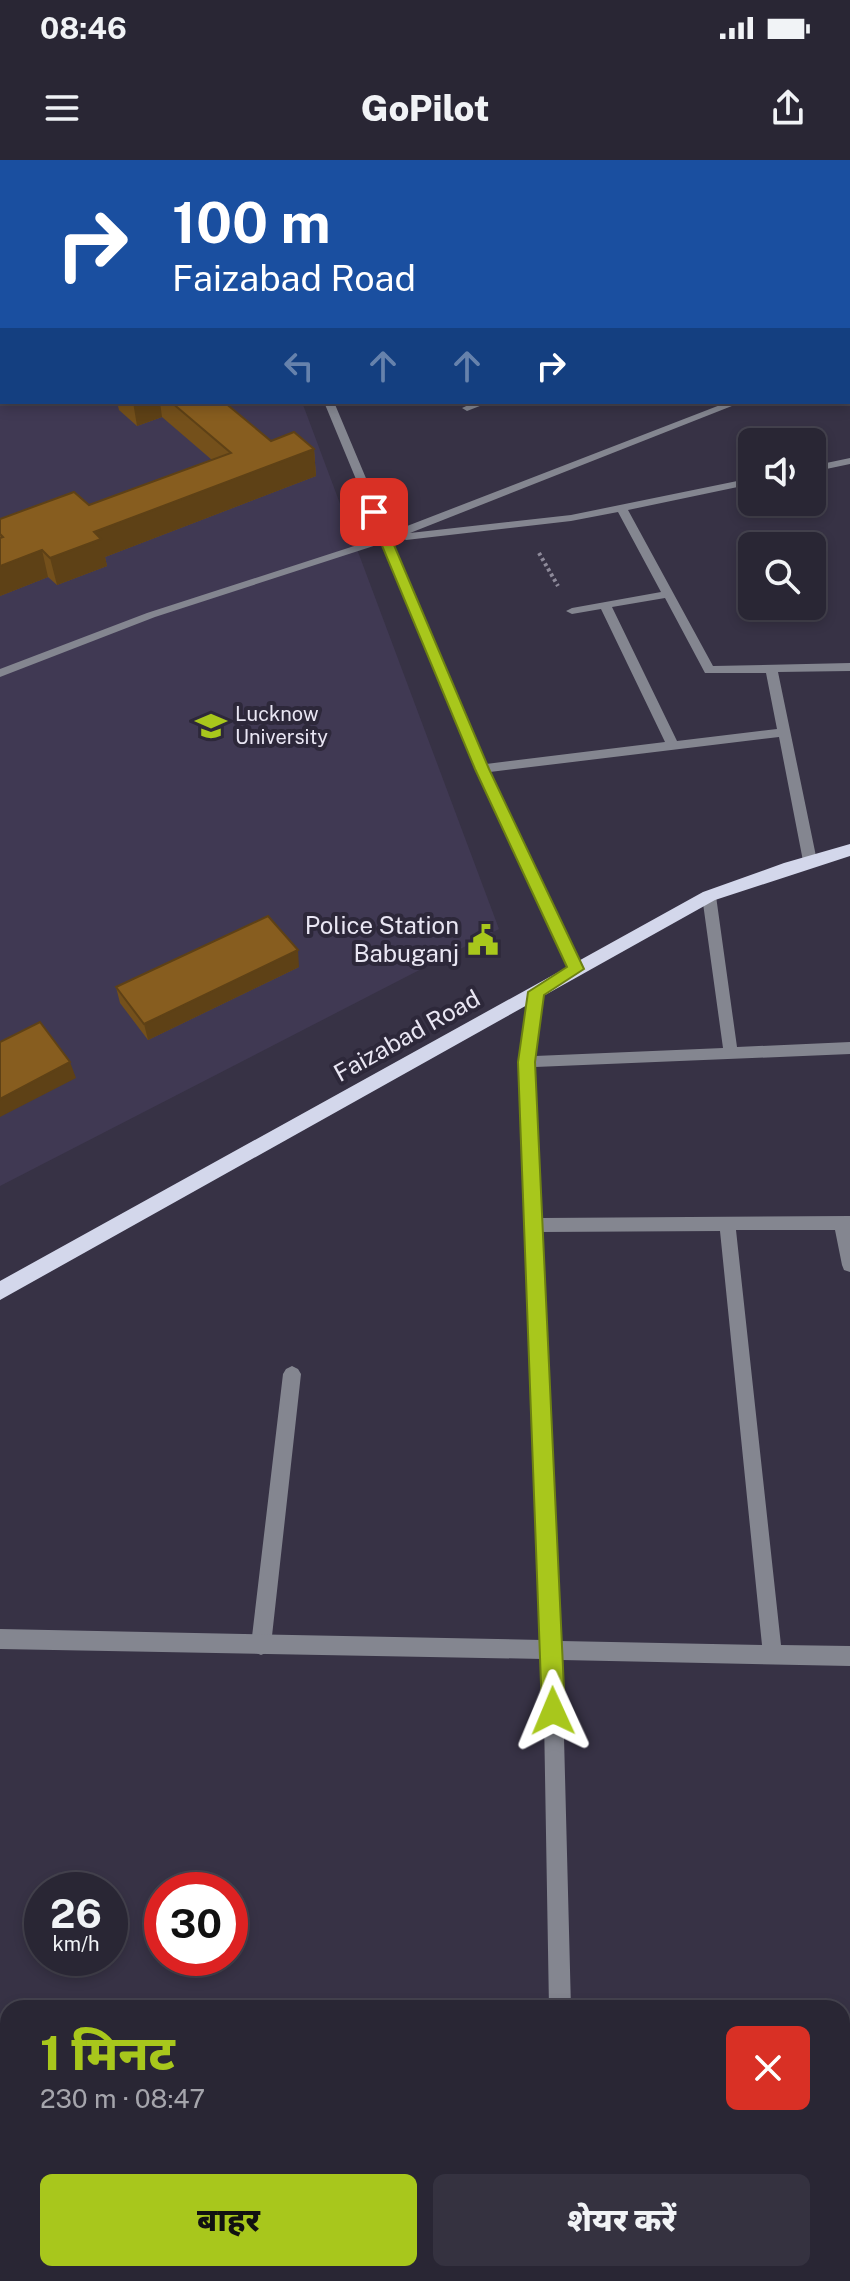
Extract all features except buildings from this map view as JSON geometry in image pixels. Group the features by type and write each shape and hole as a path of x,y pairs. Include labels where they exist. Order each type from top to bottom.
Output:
{"main road":[{"name":"Faizabad Road","path":"0,1291 709,896 850,850"}],"street":[{"path":"330,404 482,769 576,969"},
{"path":"467,408 479,404"},
{"path":"0,673 151,615 385,539 732,404"},
{"path":"826,466 850,461"},
{"path":"385,539 571,518 738,484"},
{"path":"622,508 709,670 850,667"},
{"path":"572,611 668,594"},
{"path":"605,605 673,746"},
{"path":"771,669 810,861"},
{"path":"482,769 784,732"},
{"path":"709,896 731,1054"},
{"path":"536,992 527,1062 552,1651 560,2000"},
{"path":"527,1062 850,1048"},
{"path":"534,1225 846,1223 850,1265"},
{"path":"727,1224 773,1656"},
{"path":"261,1645 292,1374"},
{"path":"0,1639 850,1656"}],"path":[{"path":"538,551 572,611"}],"shaded area":[{"name":"Lucknow University","path":"0,404 303,404 499,929 0,1186"}],"place":[{"name":"Lucknow University","path":"211,726"},
{"name":"Police Station Babuganj","path":"483,940"}],"route":[{"path":"374,512 457,713 576,969 536,992 527,1062 553,1711"}]}
